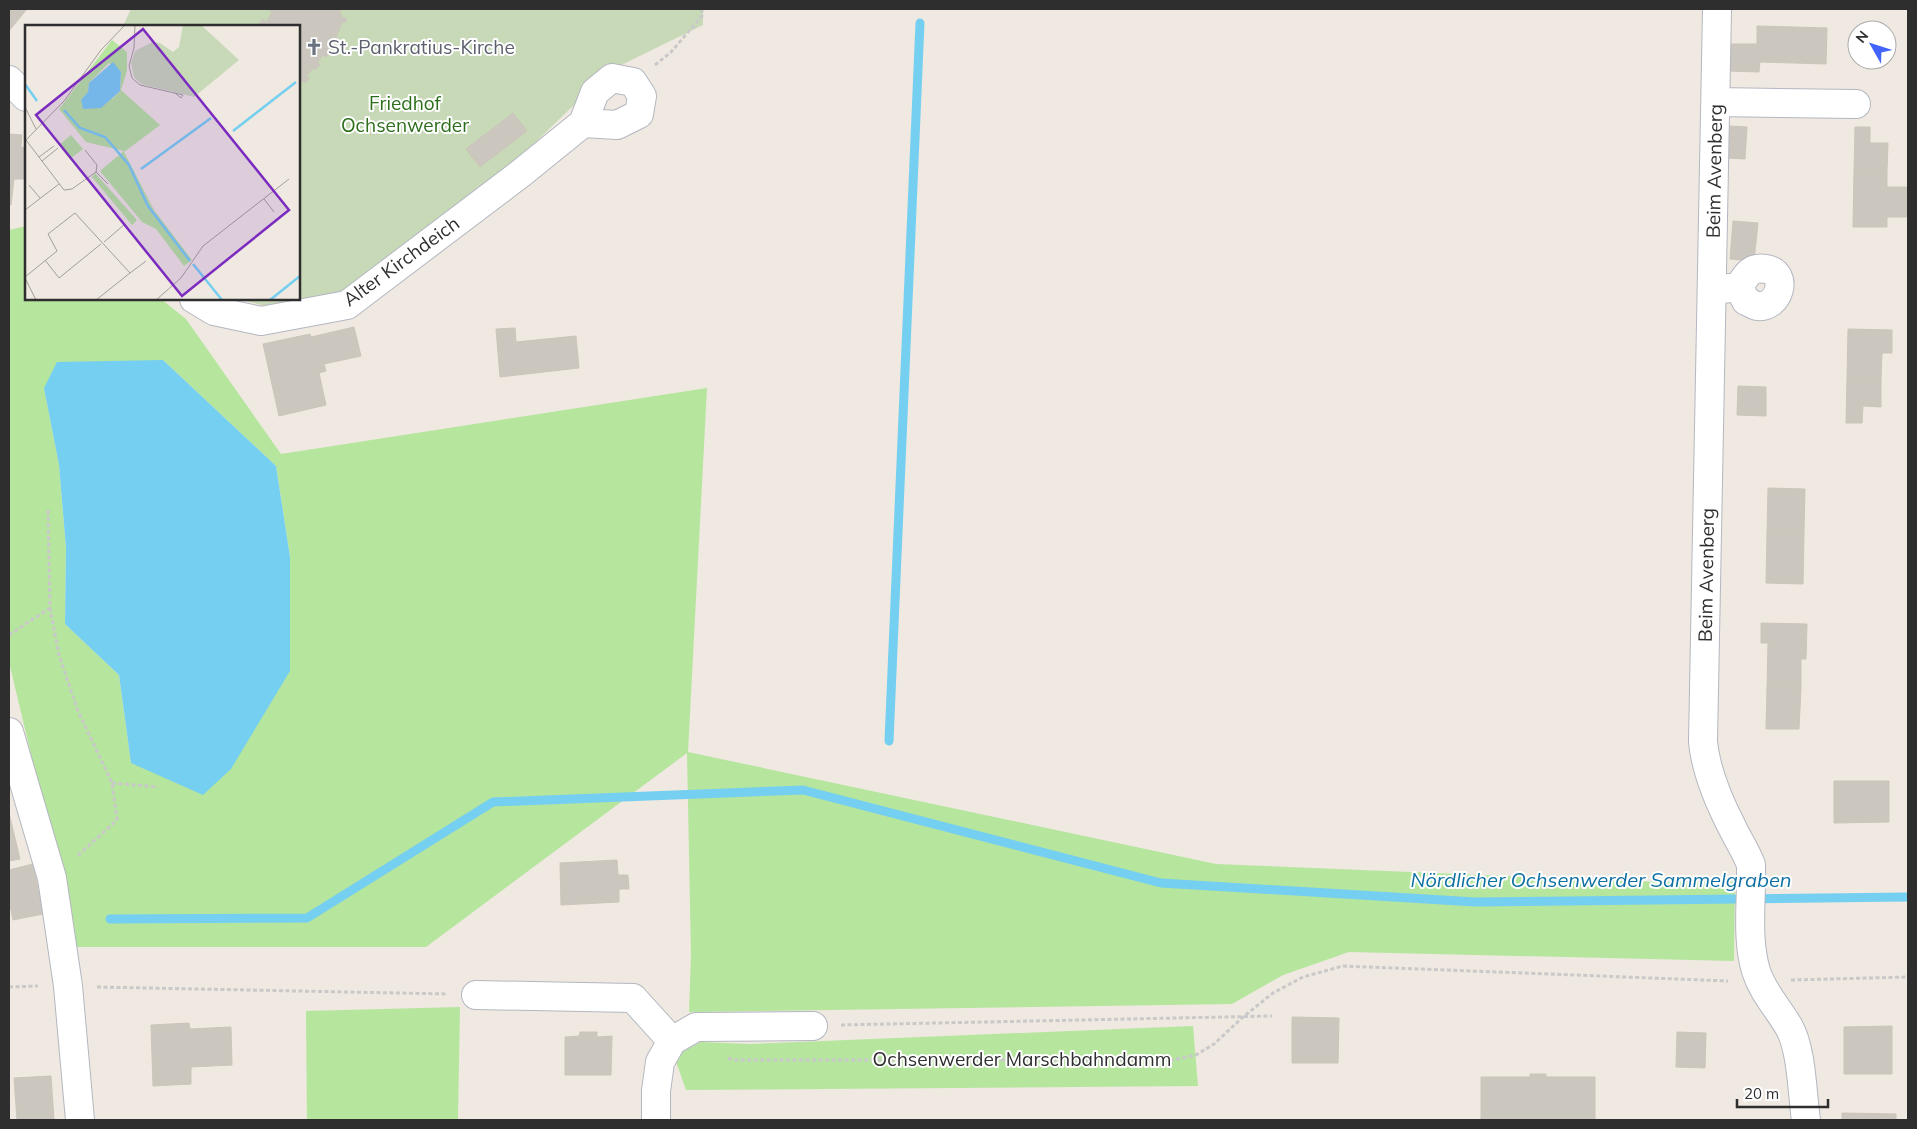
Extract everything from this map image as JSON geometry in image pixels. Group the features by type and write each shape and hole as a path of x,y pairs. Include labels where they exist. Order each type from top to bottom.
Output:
{"street":[{"name":"Beim Avenberg","path":"1717,9 1702,742 1705,761 1721,806 1750,865 1753,958 1760,982 1773,1006 1789,1028 1797,1046 1806,1120"},
{"name":"Alter Kirchdeich","path":"196,300 214,311 261,321 347,305 520,174 583,123 595,92 612,78 633,82"},
{"path":"9,80 25,95"},
{"path":"583,123 617,125 639,114 642,96 633,82"},
{"path":"1716,102 1856,104"},
{"path":"1712,290 1739,287"},
{"path":"9,732 52,878 68,986 80,1120"},
{"path":"476,995 633,998 672,1041"},
{"path":"656,1120 656,1091 660,1062 672,1041 696,1027 813,1026"}],"path":[{"path":"633,82 671,52 702,16 702,9"},
{"path":"48,510 50,608 59,655 78,711 112,783 117,820 52,878"},
{"path":"9,635 50,608"},
{"path":"112,783 158,787"},
{"name":"Ochsenwerder Marschbahndamm","path":"733,1060 1173,1060 1196,1055 1214,1044 1273,993 1303,977 1343,966 1760,982"},
{"path":"1796,980 1908,977"},
{"path":"68,986 476,995"},
{"path":"813,1026 1272,1016"}],"green space":[{"name":"Friedhof Ochsenwerder","path":"131,9 703,9 703,25 609,71 512,165 343,292 300,300 300,25 123,25"},
{"path":"25,226 25,300 162,300 186,319 281,454 707,388 688,752 1216,864 1657,882 1735,881 1734,961 1349,952 1283,975 1232,1004 689,1012 691,955 687,753 426,947 77,947 9,662 9,230","holes":["163,360 276,466 290,557 131,763 119,675 65,624 66,548 59,465 44,388"]},
{"name":"Friedhof Ochsenwerder","path":"243,300 298,300 265,306"},
{"path":"460,1007 458,1120 307,1120 306,1011"},
{"path":"1193,1026 1198,1086 686,1090 674,1056 701,1042 750,1044"}],"water":[{"path":"163,360 276,466 290,557 290,671 231,769 203,795 131,763 119,675 65,624 66,548 59,465 44,388 57,362"}],"building":[{"path":"9,9 27,9 9,31"},
{"name":"St.-Pankratius-Kirche","path":"272,9 339,9 342,18 346,18 346,22 342,23 336,37 340,40 337,44 334,42 327,50 330,53 326,57 323,55 317,63 320,65 315,70 313,68 306,76 310,78 305,83 302,81 300,84 300,25 260,25 263,19 266,22 272,13 270,11"},
{"path":"1757,26 1827,28 1826,64 1760,62 1759,72 1728,71 1729,44 1757,44"},
{"path":"513,113 527,131 480,167 466,149"},
{"path":"1730,126 1747,127 1745,159 1727,158"},
{"path":"1855,127 1870,127 1870,143 1888,143 1887,171 1854,171"},
{"path":"9,134 22,135 21,147 25,148 25,179 14,179 11,205 9,205"},
{"path":"1854,171 1887,171 1887,187 1908,187 1908,217 1887,217 1887,227 1853,227"},
{"path":"1733,221 1758,223 1754,261 1730,259"},
{"path":"354,327 361,356 324,364 326,371 319,373 326,405 279,416 263,344 310,334 311,337"},
{"path":"515,328 516,342 576,336 579,368 500,377 496,329"},
{"path":"1848,329 1892,330 1892,353 1882,353 1881,380 1847,379"},
{"path":"1847,379 1881,380 1881,407 1863,406 1862,423 1846,423"},
{"path":"1738,386 1766,387 1766,416 1737,415"},
{"path":"1768,488 1805,489 1804,533 1767,532"},
{"path":"1767,532 1804,533 1803,584 1766,583"},
{"path":"1761,623 1807,624 1806,659 1801,659 1801,688 1767,687 1768,643 1761,643"},
{"path":"1767,687 1801,688 1799,729 1766,729"},
{"path":"1834,781 1889,781 1889,822 1834,823"},
{"path":"9,813 20,859 9,861"},
{"path":"617,860 618,875 628,875 629,889 619,889 619,902 561,905 560,863"},
{"path":"33,864 43,914 13,920 9,900 9,870"},
{"path":"1292,1017 1339,1018 1338,1063 1292,1063"},
{"path":"189,1023 190,1029 231,1027 232,1065 191,1067 191,1084 153,1086 151,1025"},
{"path":"1892,1026 1892,1074 1844,1074 1844,1027"},
{"path":"580,1032 597,1032 597,1037 612,1036 611,1075 565,1075 565,1037 579,1036"},
{"path":"1677,1032 1706,1033 1705,1068 1676,1067"},
{"path":"1530,1074 1546,1074 1546,1077 1595,1077 1595,1120 1481,1120 1481,1077 1530,1077"},
{"path":"51,1076 54,1120 17,1120 14,1078"},
{"path":"1842,1113 1896,1114 1896,1120 1842,1120"}],"waterway":[{"path":"889,741 920,23"},
{"name":"Nördlicher Ochsenwerder Sammelgraben","path":"110,919 307,918 493,802 803,790 1161,883 1475,902 1908,897"}],"place":[{"name":"St.-Pankratius-Kirche","path":"314,47"}]}
